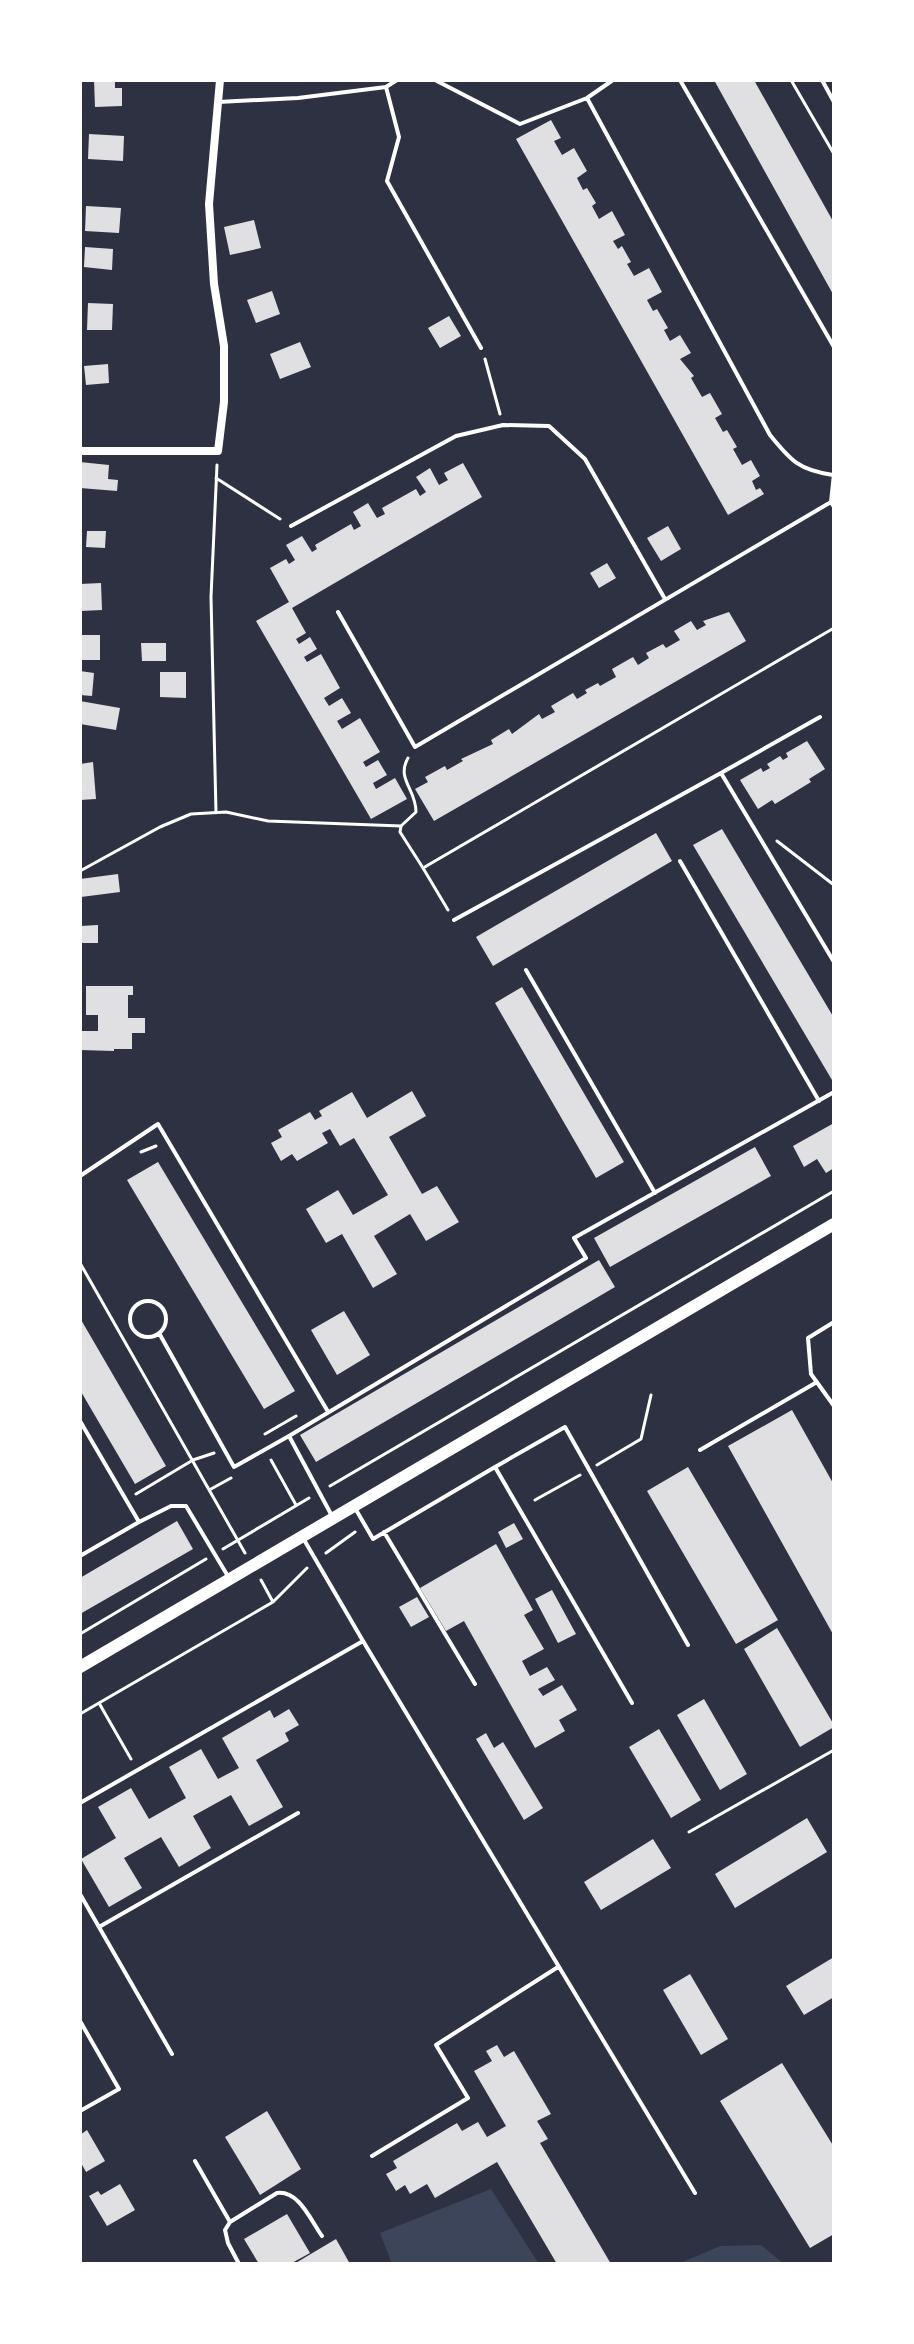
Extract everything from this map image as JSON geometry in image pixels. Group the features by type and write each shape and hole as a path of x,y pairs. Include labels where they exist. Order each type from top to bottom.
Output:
{"main road":[{"path":"80,1667 834,1224"}],"street":[{"path":"80,451 218,451 224,402 224,346 214,284 209,204 220,80"}],"lane":[{"path":"218,102 298,98 386,87 397,80"},
{"path":"435,80 520,124 587,98 613,80"},
{"path":"680,80 834,347"},
{"path":"822,80 834,102"},
{"path":"386,87 399,137 387,181 481,348"},
{"path":"338,612 415,747 832,504 833,474 807,471 787,457 770,435 587,98"},
{"path":"291,526 456,436 503,425 549,426 585,459 665,599"},
{"path":"454,920 820,717"},
{"path":"721,773 834,962"},
{"path":"680,861 819,1101"},
{"path":"526,970 655,1193"},
{"path":"159,1333 234,1467 586,1258 574,1238 834,1092"},
{"path":"80,1176 158,1124 328,1411"},
{"path":"146,1301 162,1307 166,1317 159,1333 149,1337 134,1331 130,1319 134,1307 146,1301"},
{"path":"834,1322 808,1338 811,1374 834,1406"},
{"path":"700,1450 817,1382"},
{"path":"80,1421 139,1522"},
{"path":"354,1506 373,1539 565,1427 688,1645"},
{"path":"289,1436 333,1518"},
{"path":"495,1467 632,1703"},
{"path":"80,1556 171,1506 186,1506 229,1579"},
{"path":"384,1532 475,1684"},
{"path":"302,1536 695,2193"},
{"path":"80,1803 363,1641"},
{"path":"99,1927 298,1813"},
{"path":"80,1894 172,2054"},
{"path":"372,2156 468,2098 436,2045 558,1967"},
{"path":"80,2021 119,2089 80,2111"},
{"path":"195,2161 230,2222"},
{"path":"239,2264 225,2234 230,2222 277,2193 284,2192 298,2201 322,2236"}],"path":[{"path":"791,80 834,154"},
{"path":"481,348 503,425"},
{"path":"216,813 211,597 218,451"},
{"path":"216,478 291,526"},
{"path":"423,868 834,628"},
{"path":"415,747 402,768 416,801 416,812 401,826 400,832 454,920"},
{"path":"80,871 160,827 191,814 216,813 268,821 311,820 401,826"},
{"path":"774,839 834,885"},
{"path":"140,1152 162,1146"},
{"path":"80,1634 834,1191"},
{"path":"535,1500 641,1439 651,1395"},
{"path":"259,1437 296,1416"},
{"path":"126,1500 193,1460 225,1450"},
{"path":"268,1456 296,1505"},
{"path":"211,1489 234,1476"},
{"path":"273,1602 315,1560 364,1525"},
{"path":"99,1703 138,1770"},
{"path":"689,1832 834,1750"}],"shaded area":[{"path":"491,2189 539,2264 392,2264 380,2233"},
{"path":"761,2245 784,2264 678,2264 720,2246"}],"building":[{"path":"94,80 115,80 115,88 122,88 122,106 95,107"},
{"path":"714,80 754,80 834,223 834,296"},
{"path":"551,120 561,138 554,141 562,155 574,148 587,171 577,178 583,190 587,188 596,203 592,206 599,219 612,211 625,235 613,241 618,249 622,246 631,262 627,264 634,276 649,268 662,292 647,300 653,311 657,309 668,328 664,330 670,341 680,335 691,353 680,359 694,376 691,378 702,397 710,393 722,414 715,418 737,447 733,449 742,465 751,460 760,476 752,481 756,490 760,488 764,494 728,515 516,139"},
{"path":"89,134 124,136 123,161 88,159"},
{"path":"86,206 121,208 119,233 85,231"},
{"path":"254,220 261,248 230,255 224,227"},
{"path":"85,247 113,249 112,270 84,267"},
{"path":"272,291 280,314 256,323 247,300"},
{"path":"88,303 113,304 112,330 87,330"},
{"path":"449,316 461,336 440,348 428,328"},
{"path":"300,342 311,367 280,379 270,354"},
{"path":"108,364 109,383 86,385 84,366"},
{"path":"80,462 109,465 108,479 118,480 117,491 80,488"},
{"path":"463,463 482,497 292,608 306,633 296,639 299,644 310,637 317,649 304,657 307,662 321,654 340,688 324,698 329,706 342,698 351,713 337,721 342,729 360,718 380,752 363,762 366,767 378,760 387,775 373,783 376,789 395,778 407,799 371,819 256,621 289,602 270,568 286,559 289,564 295,560 286,545 302,536 312,552 317,549 315,545 351,524 354,530 361,526 353,512 368,503 377,518 385,514 382,508 416,489 420,496 426,492 416,477 430,468 439,485 448,480 444,473"},
{"path":"668,526 681,549 661,561 647,538"},
{"path":"87,531 106,531 105,548 86,547"},
{"path":"607,563 616,578 599,588 590,573"},
{"path":"101,583 102,610 81,611 80,584"},
{"path":"729,612 746,641 434,821 415,789 428,782 425,777 445,766 447,770 463,761 461,759 493,744 491,740 509,729 512,734 539,714 542,719 555,712 551,706 573,693 577,699 587,693 585,690 616,677 612,669 633,657 638,665 649,658 646,653 663,644 666,648 680,640 674,631 691,621 697,630 706,625 703,621"},
{"path":"80,635 100,635 100,660 80,660"},
{"path":"141,643 166,643 166,661 142,661"},
{"path":"80,671 94,673 92,696 80,695"},
{"path":"160,672 186,672 186,698 160,697"},
{"path":"80,701 120,708 116,730 80,724"},
{"path":"807,741 825,769 809,779 811,782 775,804 772,800 758,809 740,780 761,768 763,772 770,768 767,764 780,756 783,760 788,757 786,753"},
{"path":"93,762 96,799 80,800 80,764"},
{"path":"722,829 834,1018 832,1080 693,845"},
{"path":"656,833 672,861 493,966 476,937"},
{"path":"118,874 120,892 81,897 80,879"},
{"path":"98,925 98,943 80,943 80,926"},
{"path":"86,986 133,986 133,995 128,995 128,1018 145,1018 145,1033 132,1033 132,1049 80,1050 80,1031 98,1031 98,1015 86,1015"},
{"path":"522,987 624,1162 596,1178 495,1003"},
{"path":"412,1091 426,1116 389,1137 422,1194 437,1186 459,1222 426,1241 410,1214 374,1236 397,1274 373,1288 342,1234 326,1243 306,1209 338,1190 353,1215 388,1195 354,1138 340,1146 330,1129 322,1133 328,1143 297,1161 292,1154 281,1161 271,1143 282,1137 278,1130 310,1112 315,1120 322,1116 319,1111 352,1092 367,1118"},
{"path":"834,1123 834,1168 826,1173 817,1159 804,1167 793,1146"},
{"path":"755,1147 771,1176 610,1267 594,1238"},
{"path":"158,1162 295,1391 264,1409 127,1180"},
{"path":"599,1260 615,1287 316,1462 300,1435"},
{"path":"344,1311 370,1355 337,1375 311,1330"},
{"path":"80,1318 166,1466 135,1484 80,1390"},
{"path":"792,1410 834,1485 834,1636 728,1446"},
{"path":"688,1467 778,1620 736,1644 647,1491"},
{"path":"177,1521 193,1549 80,1614 80,1578"},
{"path":"514,1523 523,1539 506,1548 498,1532"},
{"path":"496,1544 533,1610 524,1615 544,1649 522,1661 530,1676 547,1667 555,1680 538,1689 543,1696 562,1685 577,1710 559,1720 565,1731 535,1748 464,1621 446,1631 420,1588"},
{"path":"552,1590 576,1634 558,1643 535,1599"},
{"path":"417,1597 429,1617 411,1627 399,1607"},
{"path":"777,1628 834,1725 800,1747 744,1649"},
{"path":"704,1699 747,1774 720,1790 677,1715"},
{"path":"289,1709 299,1725 285,1733 289,1741 256,1760 283,1807 249,1826 231,1795 193,1816 211,1848 179,1867 161,1837 124,1858 142,1888 109,1907 81,1859 116,1838 98,1807 131,1788 149,1819 186,1798 169,1767 201,1749 218,1779 239,1768 222,1738 270,1710 274,1718"},
{"path":"659,1729 701,1800 671,1818 629,1747"},
{"path":"486,1733 494,1748 503,1742 543,1808 524,1820 476,1739"},
{"path":"807,1818 827,1852 735,1908 715,1874"},
{"path":"653,1839 671,1868 601,1910 584,1882"},
{"path":"834,1957 834,1997 804,2015 786,1986"},
{"path":"690,1974 728,2039 701,2055 663,1990"},
{"path":"497,2045 504,2057 514,2051 551,2114 537,2121 548,2139 540,2143 611,2264 557,2264 497,2162 435,2198 427,2184 410,2194 405,2185 396,2191 386,2174 397,2168 393,2161 457,2123 462,2131 478,2122 487,2137 506,2126 474,2071 492,2061 486,2051"},
{"path":"782,2063 834,2147 834,2234 810,2248 720,2101"},
{"path":"267,2111 301,2169 260,2195 225,2137"},
{"path":"87,2130 105,2161 86,2172 80,2161 80,2135"},
{"path":"120,2184 135,2210 107,2226 89,2196 98,2191 101,2195"},
{"path":"287,2214 310,2253 290,2264 259,2264 244,2239"},
{"path":"336,2239 350,2264 294,2264"}]}
